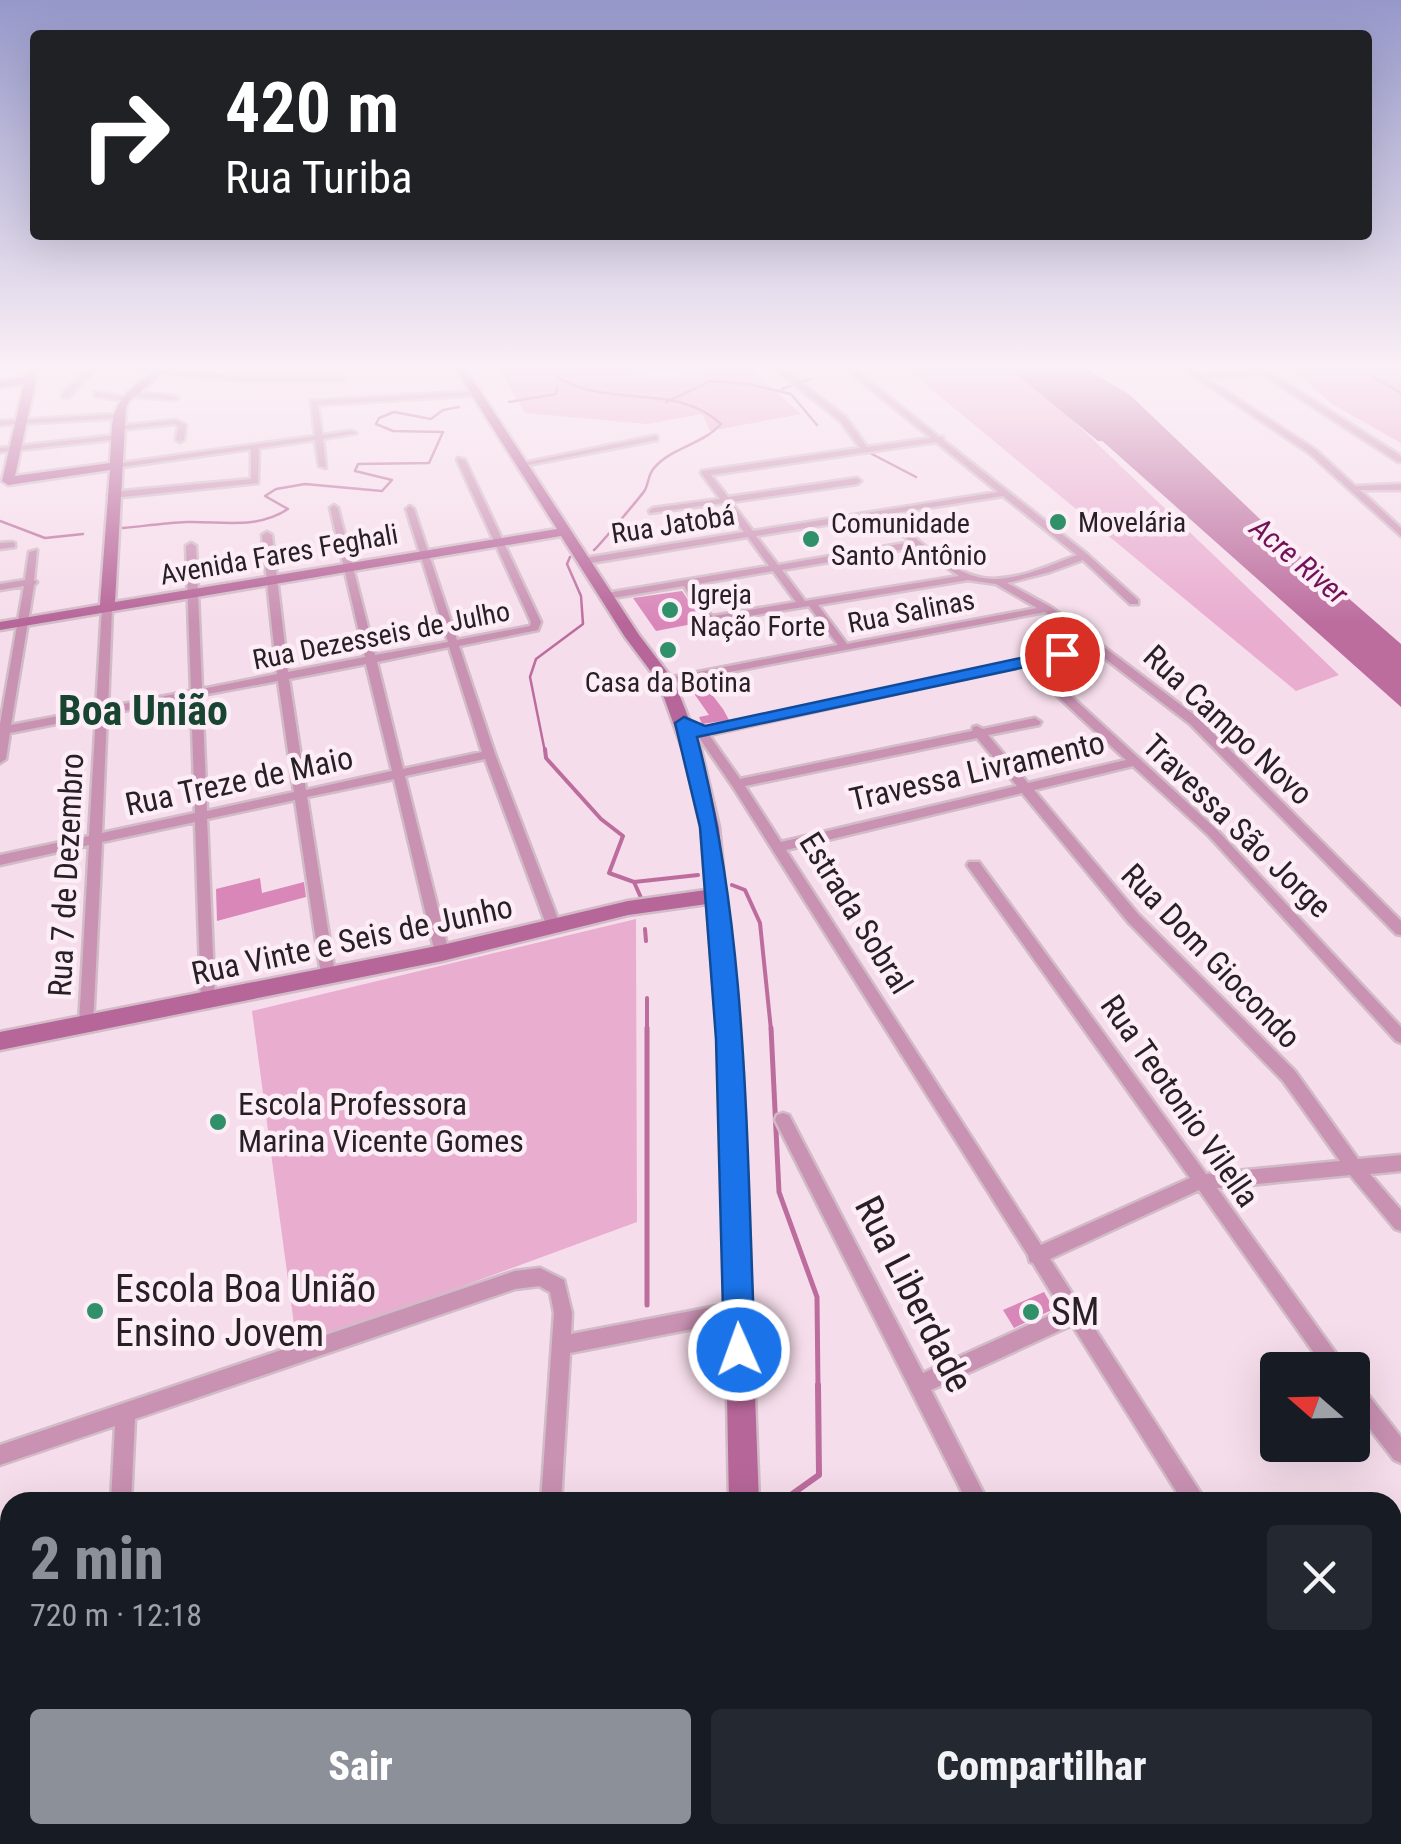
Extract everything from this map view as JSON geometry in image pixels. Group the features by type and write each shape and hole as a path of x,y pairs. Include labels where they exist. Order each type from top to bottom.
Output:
{"street":[{"path":"15,451 4,482 219,451"},
{"path":"107,608 116,451"},
{"path":"112,495 254,481 255,451"},
{"path":"321,451 324,466"},
{"path":"515,451 666,681 684,723 710,827 732,1074 744,1492"},
{"path":"523,464 588,451"},
{"path":"844,647 775,570 706,474 866,451"},
{"path":"955,451 1084,556 1134,602"},
{"path":"1313,451 1401,533"},
{"path":"461,460 498,544"},
{"path":"652,511 857,481"},
{"path":"1356,488 1401,486"},
{"name":"Rua Jatobá","path":"585,561 1005,493"},
{"path":"334,508 402,774 419,869 442,953"},
{"path":"410,509 489,754 554,926"},
{"path":"882,514 964,578"},
{"name":"Avenida Fares Feghali","path":"0,626 566,531"},
{"path":"266,536 328,974"},
{"name":"Rua Dezesseis de Julho","path":"2,731 534,628 498,544"},
{"path":"607,596 918,544"},
{"path":"0,546 12,546"},
{"path":"191,546 198,816 208,1002"},
{"path":"0,759 34,552"},
{"path":"686,582 709,618 964,578 996,583 1032,577 1084,556"},
{"path":"0,587 32,582"},
{"name":"Rua Campo Novo","path":"996,583 1047,609 1194,721 1401,930"},
{"name":"Rua 7 de Dezembro","path":"86,1025 92,840 107,608"},
{"name":"Rua Salinas","path":"666,681 1047,609"},
{"path":"702,732 1098,646"},
{"name":"Travessa São Jorge","path":"1027,662 1213,834 1401,1037"},
{"path":"737,784 977,730 1035,722"},
{"name":"Estrada Sobral","path":"684,723 702,732 737,784 1188,1492"},
{"name":"Rua Dom Giocondo","path":"977,730 1133,918 1289,1076 1352,1166 1401,1224"},
{"name":"Rua Treze de Maio","path":"0,860 489,754"},
{"name":"Travessa Livramento","path":"776,848 1132,762"},
{"name":"Rua Teotonio Vilella","path":"974,865 1325,1352"},
{"name":"Rua Vinte e Seis de Junho","path":"0,1041 442,953 628,908 716,896"},
{"name":"Rua Liberdade","path":"782,1120 973,1492"},
{"path":"1036,1256 1199,1182 1401,1163"},
{"path":"0,1455 515,1280 540,1277 558,1286 564,1345 552,1492"},
{"path":"564,1345 738,1311"},
{"path":"919,1385 1073,1316"},
{"path":"121,1492 125,1413"},
{"path":"1370,1413 1401,1453"}],"shaded area":[{"path":"1006,451 1105,451 1339,675 1296,691"},
{"path":"636,919 637,1222 297,1347 252,1011"}],"water":[{"name":"Acre River","path":"1114,451 1189,451 1284,542 1401,644 1401,707"}],"building":[{"name":"Igreja Nação Forte","path":"682,591 703,622 656,631 633,598"},
{"path":"707,688 729,720 702,724 699,717 709,715 693,692"},
{"path":"260,878 262,893 304,882 306,897 217,921 216,889"},
{"name":"SM","path":"1044,1292 1054,1309 1014,1328 1003,1310"}],"waterway":[{"path":"123,528 264,520 288,509 265,496 276,489 305,484 382,491 392,480 355,471 358,464 429,463 434,451"},
{"path":"594,550 645,490 654,468 677,451"},
{"path":"870,453 916,477"},
{"path":"0,521 45,538 83,534"},
{"path":"545,752 530,677 536,659 583,624 581,596 567,564 570,557"},
{"path":"545,749 546,758 601,819 623,836 609,873 634,882"},
{"path":"634,882 698,875"},
{"path":"634,882 642,900"},
{"path":"732,885 745,890 760,923 771,1030"},
{"path":"645,929 646,941"},
{"path":"647,998 647,1305"},
{"path":"771,1028 779,1192 817,1297 818,1387"},
{"path":"795,1492 819,1475 818,1385"}],"place":[{"name":"Movelária","path":"1058,522"},
{"name":"Comunidade Santo Antônio","path":"811,539"},
{"name":"Igreja Nação Forte","path":"670,610"},
{"name":"Casa da Botina","path":"668,650"},
{"name":"Escola Professora Marina Vicente Gomes","path":"218,1122"},
{"name":"Escola Boa União Ensino Jovem","path":"95,1311"},
{"name":"SM","path":"1031,1312"}],"district":[{"name":"Boa União","path":"143,710"}],"route":[{"path":"739,1350 729,1039 710,827 684,723 702,732 1062,654"}]}
